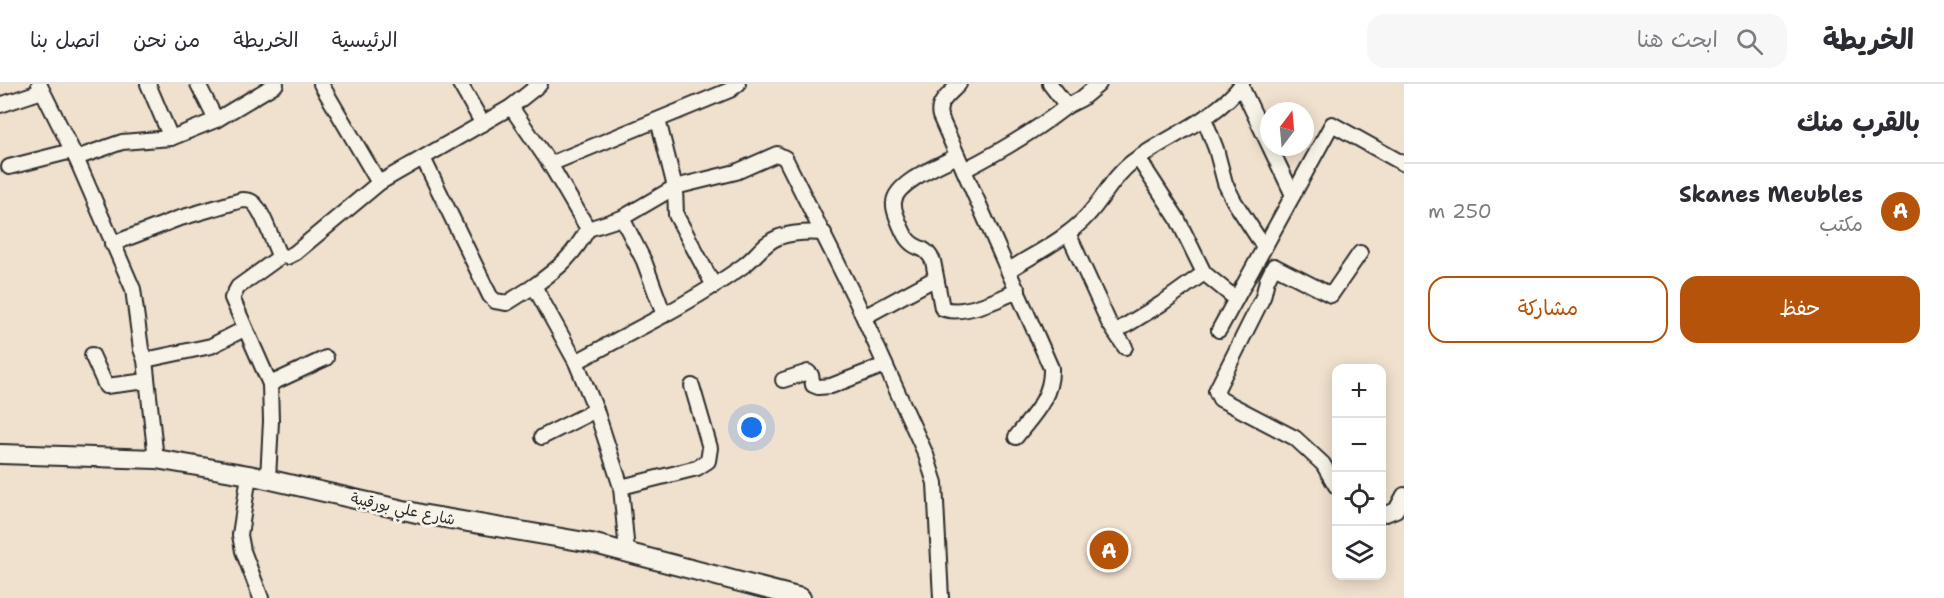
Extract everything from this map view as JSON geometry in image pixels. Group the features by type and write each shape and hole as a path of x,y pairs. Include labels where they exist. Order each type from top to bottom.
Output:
{"main road":[{"name":"شارع علي بورقيبة","path":"0,454 156,459 249,475 421,514 591,543 801,598"}],"street":[{"path":"148,84 171,138"},
{"path":"198,84 216,120"},
{"path":"9,167 122,142 171,138 216,120 261,88 276,84"},
{"path":"321,84 379,183"},
{"path":"460,84 483,124"},
{"path":"112,244 177,219 249,200 259,210 279,255 287,257 295,253 379,183 511,108 540,84"},
{"path":"549,164 730,90 738,84"},
{"path":"959,84 938,110 1051,368 1051,378 1044,402 1016,437"},
{"path":"1050,84 1067,106"},
{"path":"964,170 1023,138 1067,106 1081,99 1099,84"},
{"path":"1009,270 1068,233 1088,215 1118,175 1138,158 1226,103 1241,85 1260,125"},
{"path":"0,105 40,88 74,154 133,289 141,349 145,360 156,459"},
{"path":"511,108 549,164 588,229"},
{"path":"1204,118 1216,148 1225,183 1264,247"},
{"path":"658,120 675,187 676,215 714,286"},
{"path":"1219,330 1332,124 1404,164"},
{"path":"423,158 493,300 507,303 566,262 578,248 588,229 622,218 675,187 736,172 777,154 785,158 864,317 926,455 935,483 941,598"},
{"path":"957,156 906,183 894,200 894,210 908,240 926,250 933,261 942,308 953,311 988,304 1018,290"},
{"path":"1275,156 1293,195"},
{"path":"1138,158 1177,218 1203,273 1236,300"},
{"path":"622,218 644,261 664,315"},
{"path":"576,362 714,286 747,263 763,246 778,237 807,232 824,233"},
{"path":"1068,233 1109,323 1125,347"},
{"path":"1332,479 1323,464 1295,438 1220,399 1216,391 1263,297 1267,280 1274,266 1331,295 1360,253"},
{"path":"268,479 270,384 232,301 234,290 281,256"},
{"path":"1115,332 1161,304 1203,273"},
{"path":"864,317 936,278"},
{"path":"534,286 576,362 596,410 621,488 627,552"},
{"path":"145,360 211,346 244,329"},
{"path":"92,355 106,386 147,381"},
{"path":"270,384 326,358"},
{"path":"783,380 808,372 813,385 824,388 885,365"},
{"path":"621,488 697,468 708,461 710,448 692,386"},
{"path":"542,437 596,410"},
{"path":"249,475 240,535 243,551 261,598"},
{"path":"1386,514 1396,510 1404,495"}],"place":[{"name":"Skanes Meubles","path":"1109,550"}]}
